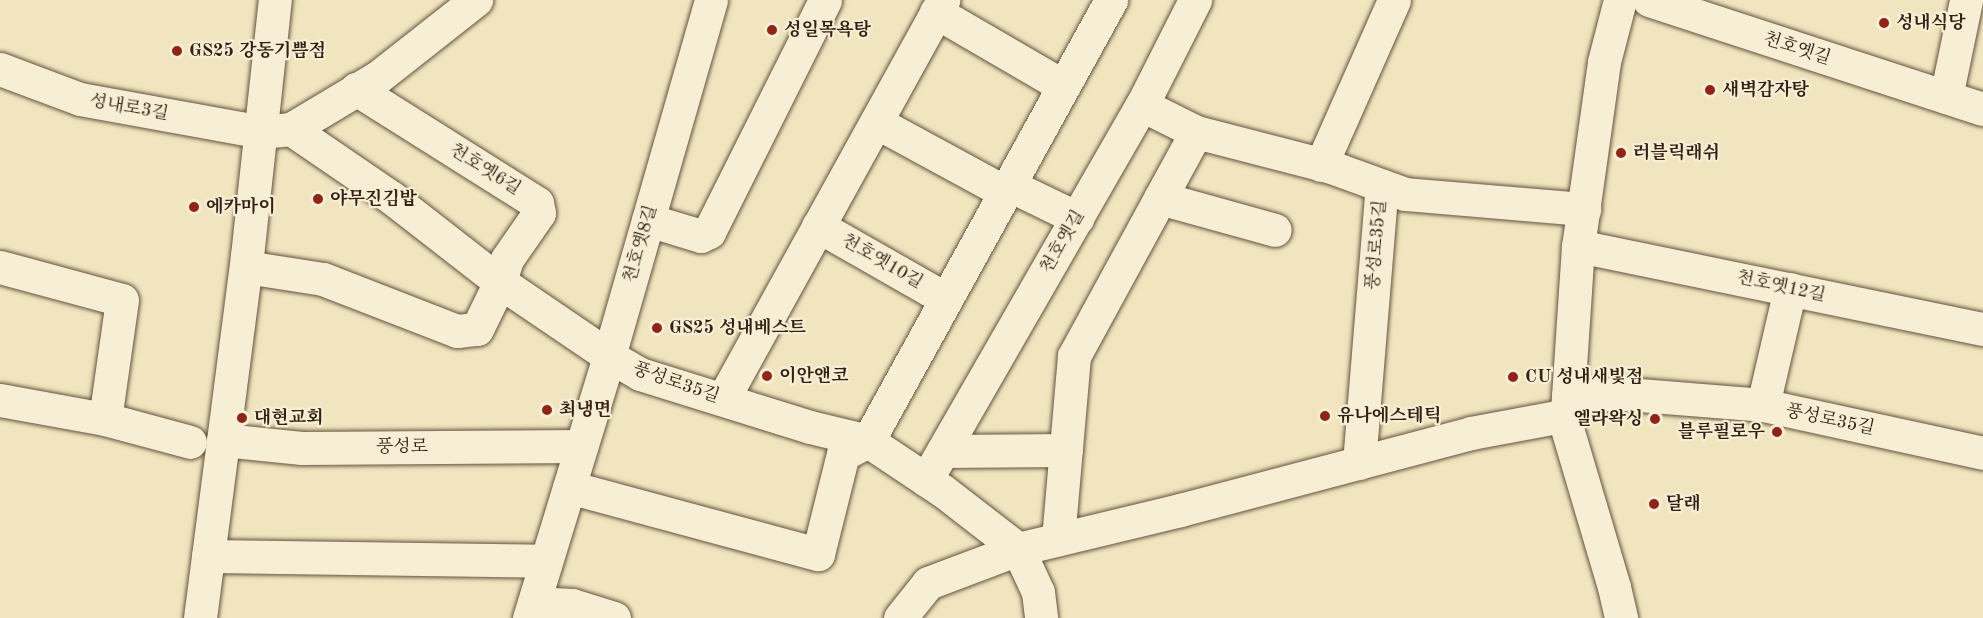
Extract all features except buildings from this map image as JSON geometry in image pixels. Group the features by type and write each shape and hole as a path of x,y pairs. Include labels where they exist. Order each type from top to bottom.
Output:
{"street":[{"path":"200,618 246,267 276,130 275,0"},
{"path":"276,130 378,76 476,0"},
{"name":"천호옛8길","path":"614,618 572,605 531,611 609,356 711,0"},
{"path":"648,220 701,236 709,232 825,0"},
{"path":"569,487 818,554 843,454 868,441 1111,0"},
{"name":"천호옛길","path":"926,480 1142,105 1195,0"},
{"path":"1321,165 1394,0"},
{"path":"1620,0 1604,62 1578,246 1566,425 1621,618"},
{"name":"천호옛길","path":"1649,0 1983,109"},
{"path":"1946,97 1966,0"},
{"path":"723,399 939,6 1063,86"},
{"name":"성내로3길","path":"0,69 80,99 276,130"},
{"name":"천호옛6길","path":"356,89 537,203 539,213 507,259 500,282"},
{"name":"풍성로35길","path":"1142,105 1196,132 1321,165 1382,186 1359,463"},
{"path":"876,122 1007,189 1077,218"},
{"name":"풍성로35길","path":"276,130 392,198 500,282 609,356 640,374 810,427 868,441 926,480 1018,549 1359,463 1568,405 1627,394 1763,405 1983,453"},
{"path":"1058,539 1074,356 1196,132"},
{"path":"1382,186 1405,194 1584,209"},
{"path":"1160,198 1275,230"},
{"name":"천호옛10길","path":"818,226 946,299"},
{"name":"천호옛12길","path":"1578,246 1983,329"},
{"path":"0,267 122,300 105,419"},
{"path":"246,267 323,279 457,331 477,329 500,282"},
{"path":"1763,405 1790,289"},
{"path":"0,400 105,419 190,442"},
{"name":"풍성로","path":"223,440 303,448 581,446"},
{"path":"943,451 1066,450"},
{"path":"900,618 928,583 1018,549 1038,592 1041,618"},
{"path":"208,556 546,561"}],"place":[{"name":"성내식당","path":"1884,23"},
{"name":"성일목욕탕","path":"772,30"},
{"name":"GS25 강동기쁨점","path":"177,51"},
{"name":"새벽감자탕","path":"1710,90"},
{"name":"러블릭래쉬","path":"1621,153"},
{"name":"야무진김밥","path":"318,199"},
{"name":"에카마이","path":"194,207"},
{"name":"GS25 성내베스트","path":"657,328"},
{"name":"이안앤코","path":"767,376"},
{"name":"CU 성내새빛점","path":"1513,377"},
{"name":"최냉면","path":"547,410"},
{"name":"유나에스테틱","path":"1325,416"},
{"name":"대현교회","path":"242,418"},
{"name":"엘라왁싱","path":"1655,419"},
{"name":"블루필로우","path":"1777,432"},
{"name":"달래","path":"1654,504"}]}
